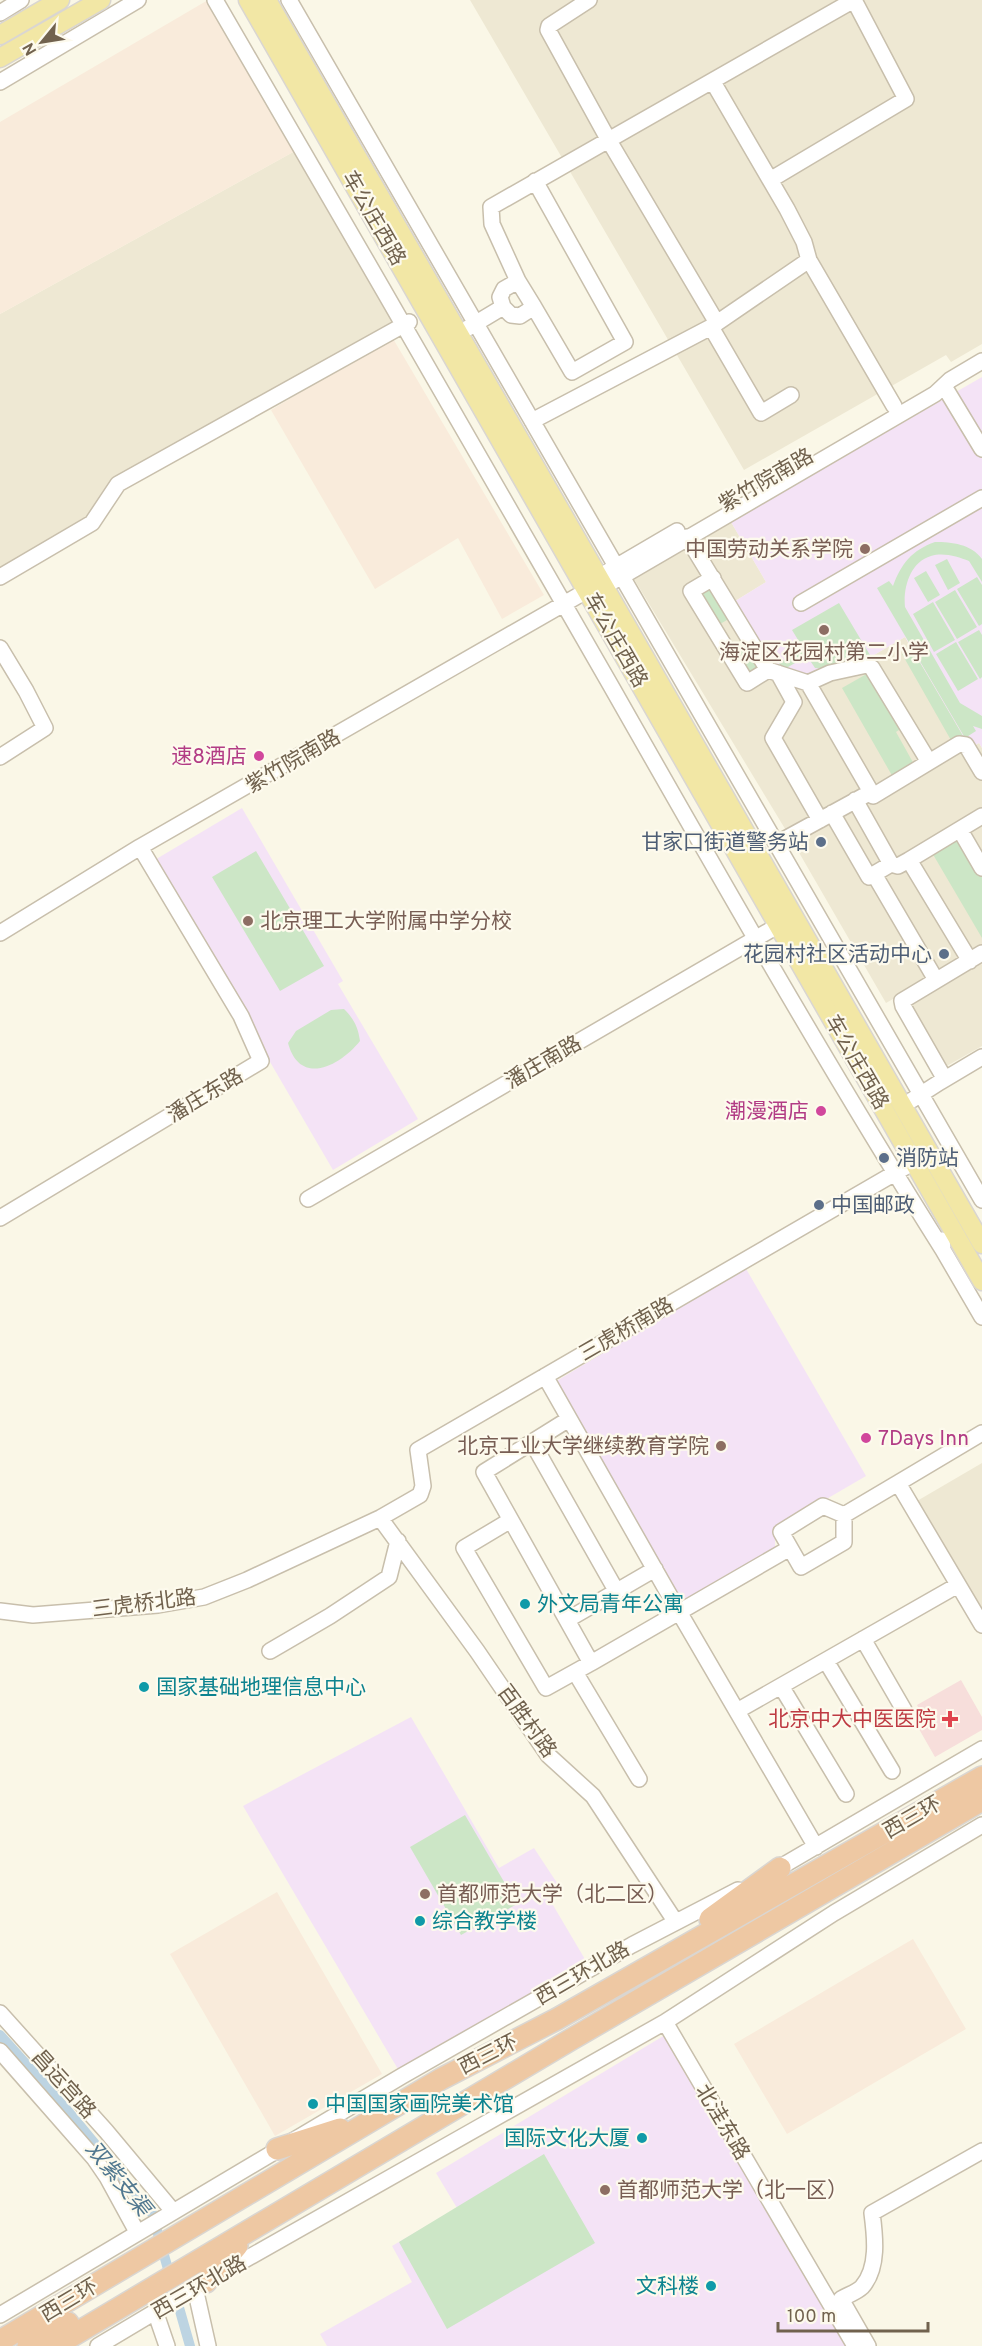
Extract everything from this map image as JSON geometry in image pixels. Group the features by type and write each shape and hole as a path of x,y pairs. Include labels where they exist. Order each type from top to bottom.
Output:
{"highway":[{"name":"西三环","path":"0,2340 441,2079 556,2019 982,1777"},
{"name":"西三环","path":"55,2346 570,2040 982,1800"},
{"path":"630,1977 780,1868"},
{"path":"28,2346 450,2095 556,2019"},
{"path":"7,2346 450,2095 570,2040"},
{"path":"277,2149 375,2118"},
{"path":"200,2285 249,2232"}],"main road":[{"path":"0,35 60,0"},
{"path":"0,58 101,0"},
{"name":"车公庄西路","path":"248,0 452,337 980,1236"},
{"name":"车公庄西路","path":"267,0 452,337"},
{"name":"车公庄西路","path":"597,585 779,925 982,1281"}],"street":[{"path":"0,13 21,0"},
{"path":"0,82 138,0"},
{"path":"215,0 406,323 755,939 982,1317"},
{"path":"289,0 982,1200"},
{"path":"589,0 549,26 548,30 556,48 714,325 761,413 791,395"},
{"path":"535,181 625,342 572,372 518,281 492,225 491,207 535,181 608,139 713,82 854,0 906,99 770,180"},
{"path":"713,82 804,242 808,260 894,406"},
{"path":"532,422 714,325 808,260"},
{"path":"518,281 504,289 500,297 503,307 511,315 520,316 534,307"},
{"path":"452,337 503,307"},
{"path":"0,577 92,523 118,484 406,323"},
{"name":"紫竹院南路","path":"619,572 687,537 935,394 947,383 982,361"},
{"path":"947,383 982,449"},
{"name":"紫竹院南路","path":"0,933 140,847 597,585 894,406 929,386 947,383"},
{"path":"801,603 982,498"},
{"path":"687,537 794,702 773,738 869,877 891,864"},
{"path":"713,578 691,591 741,675 747,683 773,671 808,683 873,796 960,744 966,745 982,772"},
{"path":"0,648 45,728 0,757"},
{"path":"808,683 830,673 867,665 872,668 929,762"},
{"path":"776,844 871,792"},
{"path":"855,800 891,864 898,866 982,816"},
{"path":"960,830 982,868"},
{"name":"潘庄东路","path":"0,1218 261,1061 241,1016 140,847"},
{"path":"909,860 976,957 903,1001 903,1006 944,1077 940,1082"},
{"path":"874,874 936,980"},
{"name":"潘庄南路","path":"308,1199 779,925"},
{"path":"902,1106 982,1058"},
{"name":"三虎桥南路","path":"380,1518 420,1495 423,1486 418,1450 914,1162"},
{"path":"936,1202 943,1250"},
{"path":"545,1376 816,1847"},
{"path":"570,1419 484,1472 591,1663"},
{"path":"844,1515 982,1433"},
{"path":"532,1442 616,1592"},
{"path":"898,1483 982,1625"},
{"path":"823,1506 844,1515 844,1542 801,1567 781,1532 823,1506"},
{"name":"百胜村路","path":"380,1518 477,1651 548,1755 593,1796 675,1921"},
{"name":"三虎桥北路","path":"0,1611 33,1615 158,1605 204,1597 272,1569 380,1518"},
{"path":"511,1520 464,1548 546,1688 680,1614 790,1548"},
{"path":"270,1651 330,1616 389,1576 398,1540"},
{"path":"567,1620 655,1569"},
{"path":"737,1711 958,1585"},
{"path":"864,1639 904,1710"},
{"path":"826,1660 892,1771"},
{"path":"575,1672 639,1779"},
{"path":"781,1686 846,1794"},
{"name":"西三环北路","path":"0,2315 277,2149 675,1921 780,1868 982,1749"},
{"name":"西三环北路","path":"98,2346 200,2285 664,2022 834,1913 982,1825"},
{"name":"昌运宫路","path":"0,2013 106,2131 172,2210"},
{"name":"北洼东路","path":"664,2022 855,2346"},
{"path":"0,2051 108,2176 137,2232"},
{"path":"868,2346 842,2299 861,2288 869,2275 876,2244 872,2213 982,2152"},
{"path":"200,2285 208,2346"},
{"path":"156,2311 167,2346"}],"shaded area":[{"path":"208,0 295,151 0,314 0,122"},
{"path":"470,0 982,0 982,344 951,362 946,355 744,470"},
{"path":"295,151 409,322 118,484 92,523 0,574 0,314"},
{"path":"392,337 544,595 502,619 458,538 375,589 271,410"},
{"name":"中国劳动关系学院","path":"982,377 982,748 979,743 970,748 905,637 874,655 841,668 795,675 767,662 732,603 766,582 731,522"},
{"path":"731,522 766,582 732,603 841,668 874,655 905,637 971,748 979,743 982,748 982,948 975,953 982,965 982,1046 945,1067 900,995 886,1003 790,837 634,579"},
{"path":"242,808 343,981 338,984 418,1119 333,1170 153,861"},
{"name":"北京工业大学继续教育学院","path":"745,1267 866,1476 775,1529 775,1552 684,1606 555,1382"},
{"path":"982,1463 982,1612 917,1501"},
{"name":"北京中大中医医院","path":"961,1680 982,1717 982,1730 935,1757 915,1722 923,1717 917,1705"},
{"name":"首都师范大学（北二区）","path":"411,1717 499,1868 534,1848 561,1889 550,1900 589,1966 402,2076 243,1806"},
{"path":"277,1892 382,2074 275,2136 170,1954"},
{"path":"913,1939 966,2029 787,2134 734,2044"},
{"name":"首都师范大学（北一区）","path":"670,2032 855,2346 327,2346 320,2334 412,2282 392,2246 457,2208 436,2173"}],"green space":[{"path":"935,542 954,543 967,547 982,559 982,582 969,561 946,555 924,559 913,570 905,592 905,607 960,703 982,716 982,729 973,726 976,731 965,738 877,588 889,581 893,586 908,559 920,549"},
{"path":"947,559 960,583 948,590 935,565"},
{"path":"926,571 940,595 928,602 914,578"},
{"path":"977,577 982,585 982,624 979,626 957,589"},
{"path":"712,583 732,617 715,627 695,593"},
{"path":"955,590 977,627 957,639 935,602"},
{"path":"933,602 955,640 934,652 913,614"},
{"path":"839,603 870,655 827,669 815,668 807,656 783,670 779,663 803,648 792,630"},
{"path":"979,630 982,635 982,677 980,679 958,642"},
{"path":"747,641 764,669 747,680 730,652"},
{"path":"956,642 978,679 958,691 936,654"},
{"path":"912,649 963,736 952,742 902,654"},
{"path":"870,672 902,728 896,732 915,766 894,779 842,688"},
{"path":"959,835 982,874 982,938 931,851"},
{"path":"256,851 324,966 280,991 212,877"},
{"path":"344,1009 355,1023 360,1041 352,1050 332,1064 321,1068 302,1065 294,1057 288,1043 296,1031 331,1010"},
{"path":"465,1815 517,1904 461,1935 410,1847"},
{"path":"544,2154 595,2243 447,2329 399,2242"}],"waterway":[{"name":"双紫支渠","path":"0,2035 62,2104 152,2213 190,2346"}],"place":[{"name":"中国劳动关系学院","path":"865,549"},
{"name":"海淀区花园村第二小学","path":"824,630"},
{"name":"速8酒店","path":"259,756"},
{"name":"甘家口街道警务站","path":"821,842"},
{"name":"北京理工大学附属中学分校","path":"248,921"},
{"name":"花园村社区活动中心","path":"944,954"},
{"name":"潮漫酒店","path":"821,1111"},
{"name":"消防站","path":"884,1158"},
{"name":"中国邮政","path":"819,1205"},
{"name":"7Days Inn","path":"866,1438"},
{"name":"北京工业大学继续教育学院","path":"721,1446"},
{"name":"外文局青年公寓","path":"525,1604"},
{"name":"国家基础地理信息中心","path":"144,1687"},
{"name":"北京中大中医医院","path":"950,1719"},
{"name":"首都师范大学（北二区）","path":"425,1894"},
{"name":"综合教学楼","path":"420,1921"},
{"name":"中国国家画院美术馆","path":"313,2104"},
{"name":"国际文化大厦","path":"642,2138"},
{"name":"首都师范大学（北一区）","path":"605,2190"},
{"name":"文科楼","path":"711,2286"}]}
